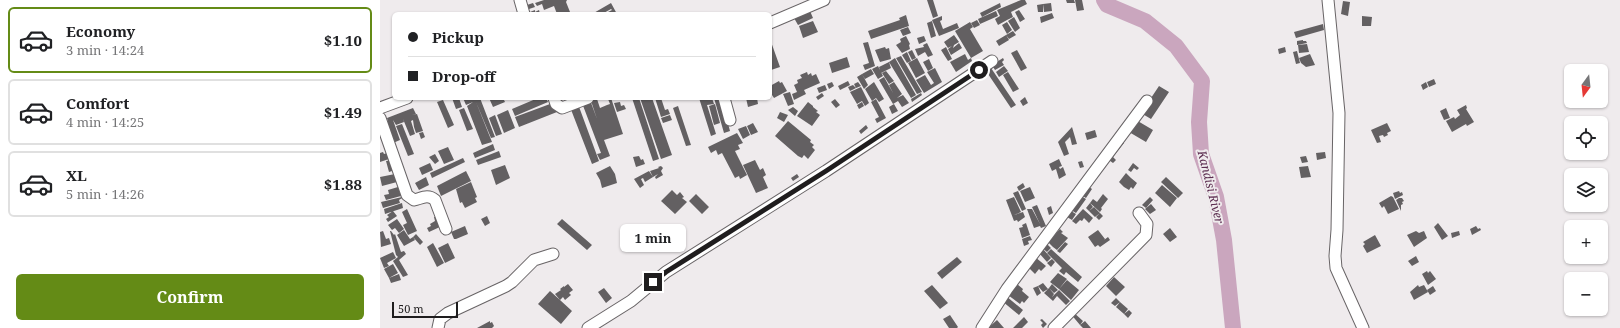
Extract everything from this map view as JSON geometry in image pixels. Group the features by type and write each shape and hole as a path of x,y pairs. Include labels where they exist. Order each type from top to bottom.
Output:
{"street":[{"path":"520,0 523,12"},
{"path":"772,22 824,0"},
{"path":"1328,0 1339,113 1337,230 1335,256 1336,268 1363,328"},
{"path":"588,328 631,301 666,272 826,171 992,61"},
{"path":"380,108 402,100"},
{"path":"555,100 556,104 562,108 583,100"},
{"path":"725,100 730,120"},
{"path":"982,328 1007,289 1147,101"},
{"path":"380,118 407,195 414,200 428,196 435,200 446,229"},
{"path":"1054,328 1146,235 1147,224 1139,213"},
{"path":"438,328 440,319 448,313 506,286 534,260 553,254"}],"building":[{"path":"544,0 567,0 566,2 570,12 556,12 554,6 544,10 542,4 537,6 535,3"},
{"path":"927,0 933,0 938,16 933,18"},
{"path":"1021,0 1025,0 1027,4 1011,12 1013,17 998,25 995,19 1000,16 997,10"},
{"path":"1066,0 1074,0 1075,3 1067,3"},
{"path":"1075,0 1082,0 1084,10 1077,11"},
{"path":"1343,1 1350,2 1348,16 1341,14"},
{"path":"533,3 535,7 529,9 527,5"},
{"path":"611,3 616,12 608,12 612,10 611,9 606,12 595,12"},
{"path":"1000,3 1001,7 982,17 980,13"},
{"path":"1051,3 1052,11 1044,12 1043,4"},
{"path":"1043,4 1043,12 1038,12 1037,5"},
{"path":"1019,10 1025,19 1020,22 1015,12"},
{"path":"810,11 813,18 798,25 794,18"},
{"path":"996,11 998,16 980,24 978,19"},
{"path":"1052,13 1054,18 1041,23 1040,17"},
{"path":"906,15 909,26 871,39 868,31 900,20 899,18"},
{"path":"942,16 942,20 940,21 943,29 957,23 959,28 939,36 932,20"},
{"path":"1362,16 1372,17 1371,26 1362,26"},
{"path":"1014,17 1020,28 1015,32 1008,21"},
{"path":"977,20 980,25 974,28 971,23"},
{"path":"813,21 818,32 803,38 799,26"},
{"path":"932,21 936,36 931,38 927,23"},
{"path":"970,22 973,27 970,29 983,51 971,58 955,31"},
{"path":"1007,22 1012,30 1007,34 1002,25"},
{"path":"1323,24 1324,30 1296,38 1294,32"},
{"path":"908,27 911,33 903,36 900,30"},
{"path":"1013,31 1016,35 1009,39 1006,35"},
{"path":"954,35 959,42 954,45 953,48 959,43 962,48 951,55 948,49 952,46 948,48 944,42"},
{"path":"1006,35 1009,40 999,46 996,41"},
{"path":"906,36 910,44 910,49 902,53 896,45 901,42 900,39"},
{"path":"924,36 926,41 919,44 917,38"},
{"path":"1303,40 1307,43 1297,45 1297,41"},
{"path":"868,42 875,66 865,70 863,65 869,63 863,43"},
{"path":"927,43 933,55 928,57 925,52 918,56 915,49 924,47 923,45"},
{"path":"1307,44 1309,52 1299,53 1298,45"},
{"path":"772,45 780,67 772,70"},
{"path":"885,47 886,49 889,48 891,59 880,62 875,50"},
{"path":"946,47 952,59 948,61 941,50"},
{"path":"1285,47 1286,52 1279,54 1278,49"},
{"path":"912,50 916,58 912,60 908,52"},
{"path":"1017,50 1027,68 1021,71 1011,53"},
{"path":"1297,51 1300,63 1296,64 1293,52"},
{"path":"907,52 911,61 907,63 902,55"},
{"path":"965,54 968,60 971,58 972,61 956,72 950,62"},
{"path":"1310,54 1315,65 1306,67 1301,63 1299,58"},
{"path":"901,56 922,92 917,94 896,58"},
{"path":"847,57 850,67 832,73 829,63"},
{"path":"895,58 916,95 911,98 889,62"},
{"path":"917,58 925,73 916,78 908,63"},
{"path":"1003,58 1004,60 1002,62 1004,65 995,70 992,65"},
{"path":"929,59 933,68 928,71 923,62"},
{"path":"889,62 891,68 881,73 879,67"},
{"path":"878,66 883,76 878,79 872,69"},
{"path":"1004,66 1008,71 999,77 996,72"},
{"path":"935,68 942,82 924,93 916,80 925,75 931,85 934,83 927,72"},
{"path":"991,68 1016,105 1011,108 986,71"},
{"path":"871,69 874,74 865,79 862,74"},
{"path":"886,71 894,81 889,84 882,73"},
{"path":"807,72 808,75 811,73 812,76 816,74 820,83 804,90 806,94 794,100 792,94 797,92 794,85 798,83 797,80 802,78 800,75"},
{"path":"1008,72 1019,89 1013,92 1003,75"},
{"path":"862,74 868,85 864,89 857,77"},
{"path":"884,77 893,93 889,85 894,82 902,94 897,98 903,95 909,103 902,107 898,101 893,104 879,80"},
{"path":"1434,79 1436,84 1429,87 1427,82"},
{"path":"779,81 780,83 782,82 787,91 774,98 772,95 772,85"},
{"path":"848,81 850,85 840,90 838,86"},
{"path":"832,82 834,86 829,89 827,84"},
{"path":"858,82 861,86 856,88 854,84"},
{"path":"874,82 884,99 879,102 876,98 872,101 865,89"},
{"path":"1426,82 1428,87 1423,90 1421,85"},
{"path":"825,85 827,90 819,93 817,88"},
{"path":"853,85 856,88 850,91 848,87"},
{"path":"1159,86 1169,92 1151,119 1141,113"},
{"path":"861,87 869,103 865,106 862,101 857,104 850,92"},
{"path":"790,92 794,104 788,106 783,94"},
{"path":"822,93 824,96 818,100 816,97"},
{"path":"921,93 922,95 912,102 911,99"},
{"path":"1025,97 1028,103 1023,106 1020,101"},
{"path":"835,99 840,105 836,108 831,102"},
{"path":"876,99 886,118 877,123 875,119 879,117 871,102"},
{"path":"443,100 454,125 448,128 437,102"},
{"path":"453,100 460,100 462,107 456,109"},
{"path":"464,100 481,100 495,137 491,138 476,102 492,142 482,145 467,106 473,102 466,105"},
{"path":"490,100 504,100 505,102 493,107"},
{"path":"533,100 547,100 548,102 515,116 512,109"},
{"path":"590,100 597,119 591,101 597,100 600,108 610,104 608,100 612,100 623,134 604,140 610,156 600,160 597,154 601,153 582,103"},
{"path":"633,100 640,100 659,159 653,161"},
{"path":"641,100 653,100 672,155 661,159"},
{"path":"656,100 662,100 665,110 668,109 670,114 661,117"},
{"path":"700,100 713,100 714,104 707,105 716,134 711,136"},
{"path":"715,100 722,100 730,131 724,133"},
{"path":"746,100 757,100 758,104 748,107"},
{"path":"553,101 557,112 519,127 515,117 550,104 549,102"},
{"path":"620,102 621,106 624,105 626,109 617,112 614,103"},
{"path":"808,102 818,111 816,112 820,115 812,126 797,116"},
{"path":"862,102 864,106 859,109 857,105"},
{"path":"578,104 599,161 592,164 570,107"},
{"path":"715,104 720,123 714,125 709,106"},
{"path":"894,104 898,111 892,114 889,107"},
{"path":"1466,105 1466,109 1474,122 1467,126 1466,124 1452,132 1446,121 1454,117 1455,119 1460,115 1457,110"},
{"path":"678,106 691,145 686,146 673,108"},
{"path":"793,107 798,111 795,116 788,110"},
{"path":"413,108 416,114 412,115 417,114 423,131 416,133 413,120 411,121 415,134 410,136 403,119 404,122 396,125 393,120 400,140 393,143 386,123 388,122 387,118"},
{"path":"464,108 473,129 467,131 459,110"},
{"path":"1446,108 1450,118 1444,120 1440,111"},
{"path":"508,110 515,128 504,133 497,115"},
{"path":"780,112 788,115 784,122 777,118"},
{"path":"495,115 502,134 496,136 489,118"},
{"path":"670,115 672,120 663,123 661,118"},
{"path":"1136,120 1153,130 1146,142 1129,132"},
{"path":"788,121 811,140 810,142 814,145 812,147 815,150 808,159 804,155 802,158 798,156 775,136"},
{"path":"753,123 758,132 751,135 747,126"},
{"path":"1387,123 1391,131 1384,137 1383,135 1379,136 1381,142 1377,143 1371,130"},
{"path":"402,124 414,154 408,156 396,126"},
{"path":"866,125 868,128 861,134 859,131"},
{"path":"746,126 750,135 743,139 738,129"},
{"path":"1072,127 1077,144 1072,145 1070,137 1065,142 1069,154 1064,156 1058,142"},
{"path":"1095,130 1097,137 1087,140 1085,133"},
{"path":"423,132 425,137 421,139 419,133"},
{"path":"737,133 743,143 738,145 740,149 735,151 747,175 740,179 739,176 735,178 722,153 718,155 716,150 711,153 708,147"},
{"path":"1120,140 1124,143 1113,157 1116,160 1113,163 1106,158"},
{"path":"493,144 495,150 475,158 473,153"},
{"path":"448,147 454,160 444,164 438,151"},
{"path":"499,151 501,157 478,165 476,160"},
{"path":"383,152 384,154 387,153 389,159 380,162 380,153"},
{"path":"1325,152 1326,158 1317,160 1316,153"},
{"path":"435,154 439,161 435,164 429,157"},
{"path":"639,156 641,160 643,159 645,164 636,167 633,157"},
{"path":"1306,156 1308,162 1302,163 1300,157"},
{"path":"463,158 465,162 432,178 430,173"},
{"path":"1059,159 1062,166 1059,167 1060,169 1063,167 1066,175 1059,179 1056,169 1052,171 1049,164"},
{"path":"392,160 395,170 389,172 386,161"},
{"path":"755,160 760,170 763,168 766,175 763,177 768,188 756,193 743,165"},
{"path":"1082,161 1084,167 1080,168 1078,162"},
{"path":"430,163 433,170 422,175 419,168"},
{"path":"1133,163 1139,168 1137,170 1134,168 1131,172 1128,170"},
{"path":"505,165 510,178 496,185 491,170"},
{"path":"610,166 615,174 617,183 602,188 596,173"},
{"path":"661,166 663,168 661,171 663,175 656,179 655,177 658,174 653,177 650,171"},
{"path":"1308,166 1311,177 1301,178 1299,167"},
{"path":"466,171 471,181 441,196 437,186"},
{"path":"649,171 653,177 645,182 643,178 641,179 644,185 640,188 634,179"},
{"path":"1126,173 1131,178 1124,187 1119,182"},
{"path":"395,174 397,182 382,186 380,177"},
{"path":"797,174 799,177 793,181 791,178"},
{"path":"426,177 429,185 419,190 415,183"},
{"path":"1166,177 1183,193 1178,198 1161,182"},
{"path":"1131,178 1137,183 1133,189 1131,187 1129,190 1124,187"},
{"path":"471,182 477,197 475,198 477,202 465,208 462,202 460,203 456,189"},
{"path":"1023,183 1025,187 1019,191 1017,187"},
{"path":"1162,185 1177,198 1170,207 1155,193"},
{"path":"1088,186 1092,189 1086,198 1081,195"},
{"path":"398,187 401,196 386,200 384,195 389,194 388,190"},
{"path":"1030,187 1035,198 1025,202 1020,191"},
{"path":"672,190 677,195 680,192 684,197 682,198 687,202 675,214 661,201"},
{"path":"1018,191 1026,209 1022,211 1013,193"},
{"path":"1399,191 1400,193 1402,192 1403,195 1395,199 1393,193"},
{"path":"696,194 709,207 702,214 689,201"},
{"path":"1103,194 1108,199 1101,208 1102,209 1100,212 1090,203 1093,199 1097,202"},
{"path":"1081,196 1086,199 1076,213 1071,210"},
{"path":"1391,196 1399,209 1388,214 1384,206 1382,208 1379,203"},
{"path":"402,197 399,200 400,203 383,208 381,202"},
{"path":"1014,197 1021,212 1014,215 1023,212 1025,217 1018,222 1017,220 1014,221 1006,200"},
{"path":"1150,197 1153,200 1146,208 1142,205"},
{"path":"1402,198 1404,201 1401,205 1401,211 1396,200"},
{"path":"402,203 403,208 385,214 384,209"},
{"path":"1090,203 1093,207 1089,211 1086,208"},
{"path":"1151,204 1156,210 1150,214 1145,209"},
{"path":"1037,205 1046,226 1041,228 1040,226 1034,228 1027,209 1032,209 1040,224 1032,207"},
{"path":"1051,206 1053,213 1049,215 1047,208"},
{"path":"1094,207 1100,213 1095,217 1089,211"},
{"path":"407,209 417,231 408,235 403,225 407,223 402,212"},
{"path":"1083,209 1093,218 1089,223 1084,218 1076,224 1072,221"},
{"path":"393,211 397,216 388,222 386,219 389,217 387,215"},
{"path":"1071,211 1076,214 1072,220 1067,217"},
{"path":"1100,213 1103,216 1099,220 1096,217"},
{"path":"438,216 442,226 429,232 427,228 435,221 434,217"},
{"path":"487,216 490,223 485,226 481,219"},
{"path":"397,219 404,229 399,233 395,228 392,230 388,225"},
{"path":"562,219 592,245 587,250 557,224"},
{"path":"1026,223 1030,235 1022,238 1019,228 1023,227 1022,225"},
{"path":"1438,223 1448,236 1442,240 1434,227"},
{"path":"465,226 468,234 454,239 451,232"},
{"path":"1476,226 1481,230 1472,235 1470,229"},
{"path":"1170,228 1177,237 1170,242 1163,234"},
{"path":"1060,229 1063,232 1061,233 1068,238 1057,250 1048,242"},
{"path":"404,230 410,239 413,237 415,240 404,246 397,235"},
{"path":"1098,230 1105,239 1104,240 1108,237 1110,240 1100,247 1098,245 1095,247 1088,237"},
{"path":"383,231 386,239 389,238 391,244 381,247 380,232"},
{"path":"390,231 394,235 395,234 401,252 404,251 406,254 399,260 408,275 403,277 393,261 398,257 396,255"},
{"path":"1416,231 1419,233 1424,231 1427,238 1414,247 1407,235"},
{"path":"1459,231 1460,235 1452,238 1451,233"},
{"path":"416,234 423,242 420,245 413,237"},
{"path":"1375,235 1381,246 1367,253 1363,246 1365,244 1363,242"},
{"path":"1030,236 1032,240 1028,241 1029,244 1024,246 1022,239"},
{"path":"1065,242 1068,244 1060,253 1057,251"},
{"path":"433,243 444,263 437,267 427,247"},
{"path":"448,243 455,258 445,263 438,248"},
{"path":"1046,243 1051,248 1047,252 1041,247"},
{"path":"1043,249 1051,258 1047,262 1039,253"},
{"path":"1051,249 1082,277 1078,282 1066,272 1064,275 1059,271 1062,268 1047,253"},
{"path":"393,252 396,258 387,263 389,266 384,268 380,258"},
{"path":"1416,256 1419,262 1412,266 1408,261"},
{"path":"957,257 962,262 942,279 937,273"},
{"path":"1035,257 1046,266 1041,271 1039,269 1035,274 1027,266"},
{"path":"1052,259 1055,262 1051,267 1047,263"},
{"path":"393,264 398,273 389,278 384,269"},
{"path":"1427,271 1428,273 1430,271 1436,279 1428,285 1422,274"},
{"path":"1058,273 1067,279 1059,289 1050,282"},
{"path":"399,274 401,280 391,283 389,278"},
{"path":"1114,277 1125,287 1116,296 1106,286"},
{"path":"1067,280 1079,290 1071,300 1059,289"},
{"path":"1043,283 1048,289 1043,292 1038,286"},
{"path":"568,284 573,290 569,293 571,295 565,300 563,297 560,300 555,294"},
{"path":"1017,284 1029,297 1024,303 1022,301 1020,304 1008,295"},
{"path":"1052,284 1058,290 1054,293 1049,288"},
{"path":"932,285 948,303 940,309 924,291"},
{"path":"1418,285 1419,287 1424,285 1428,292 1414,300 1410,292"},
{"path":"1038,286 1041,293 1037,296 1033,288"},
{"path":"1433,286 1436,291 1430,295 1427,290"},
{"path":"604,288 612,298 606,303 598,292"},
{"path":"1049,288 1054,294 1052,297 1059,290 1070,301 1066,305 1057,296 1053,301 1044,293"},
{"path":"550,291 572,311 561,324 538,304"},
{"path":"1006,296 1023,310 1019,315 1002,301"},
{"path":"1116,298 1120,302 1115,306 1111,303"},
{"path":"1120,302 1128,309 1124,314 1116,307"},
{"path":"1129,310 1132,313 1128,318 1124,314"},
{"path":"1072,311 1083,321 1080,325 1070,313"},
{"path":"950,315 958,327 957,328 949,328 943,319"},
{"path":"1024,317 1028,322 1022,328 1013,328"},
{"path":"1042,319 1047,324 1043,328 1041,325 1043,323 1040,320"},
{"path":"997,320 1004,328 988,328"},
{"path":"490,321 490,323 492,322 494,326 492,328 477,328"},
{"path":"1085,321 1091,328 1083,328 1080,325"}],"waterway":[{"name":"Kandisi River","path":"1104,0 1107,5 1145,21 1176,46 1202,81 1199,122 1201,154 1216,197 1224,240 1233,328"}],"route":[{"path":"653,282 666,272 745,224 979,70"}]}
